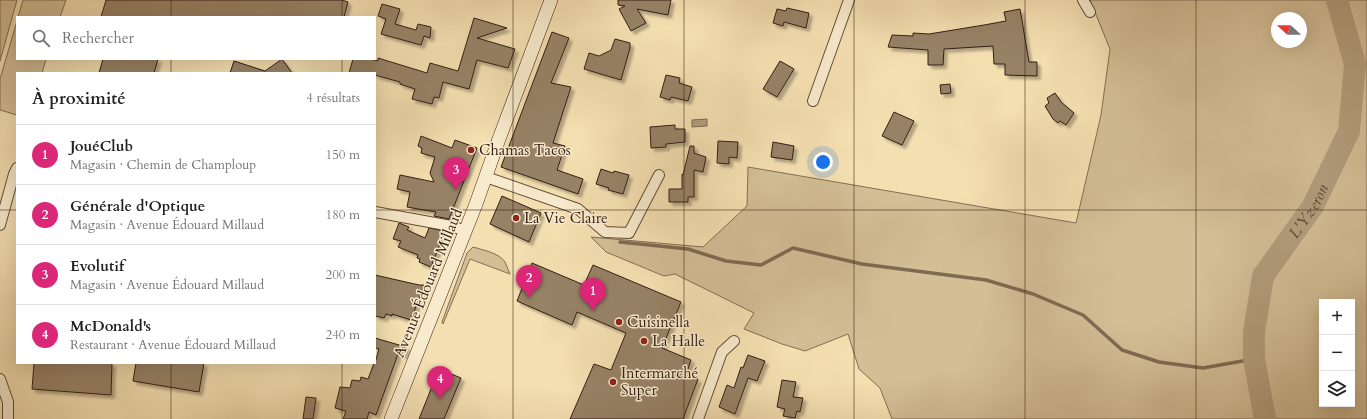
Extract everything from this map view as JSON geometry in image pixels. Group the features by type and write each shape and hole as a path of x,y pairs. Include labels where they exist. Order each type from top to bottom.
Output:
{"main road":[{"name":"Avenue Édouard Millaud","path":"391,419 466,231 551,0"}],"street":[{"path":"813,100 849,0"},
{"path":"1083,0 1090,12"},
{"path":"0,225 16,170"},
{"path":"486,177 578,209 605,232 629,233 659,175"},
{"path":"376,212 451,226 466,231"},
{"path":"698,419 722,352 734,341"},
{"path":"0,379 8,402 8,419"}],"shaded area":[{"path":"0,0 17,0 0,61"},
{"path":"23,0 66,0 60,16 18,16"},
{"path":"1090,0 1367,0 1367,419 892,419 880,388 859,369 848,334 805,351 782,344 744,329 754,313 675,274 664,276 606,252 591,237 703,247 747,206 748,167 1076,223 1101,115 1110,49"},
{"path":"16,24 16,60 46,60 42,72 16,72 16,115 0,110 0,79"},
{"path":"707,119 707,126 692,127 692,120"},
{"path":"473,247 499,256 505,262 510,274 470,259 443,324 442,322 467,253"}],"building":[{"path":"106,0 342,0 348,2 344,16 101,16"},
{"path":"618,0 671,0 668,15 637,9 646,23 631,31 619,9 625,6 618,5"},
{"path":"382,4 400,9 395,24 416,30 418,24 431,27 430,38 424,36 421,45 381,34 386,19 378,16"},
{"path":"787,8 809,13 806,28 784,22 783,26 773,23 777,9 786,11"},
{"path":"1020,9 1029,62 1037,62 1037,76 1005,75 1005,64 994,64 993,46 944,49 943,65 928,65 928,50 888,47 892,35 913,36 913,33 929,34 1006,21 1004,12"},
{"path":"474,18 507,28 477,38 515,49 508,68 477,60 469,89 443,82 439,98 434,97 432,104 412,99 415,89 400,84 400,82 376,75 376,72 349,72 353,60 378,61 378,58 427,73 430,63 458,71"},
{"path":"552,32 569,38 551,83 571,87 553,143 565,146 557,170 583,179 578,194 501,167"},
{"path":"615,39 630,43 621,80 584,69 589,53 599,56 611,50"},
{"path":"103,60 158,60 154,72 99,72"},
{"path":"283,60 291,72 230,72 234,61 265,71"},
{"path":"780,61 794,69 777,97 763,89"},
{"path":"666,75 680,78 679,83 692,87 688,101 671,97 670,100 660,97"},
{"path":"950,84 951,93 941,94 940,85"},
{"path":"1055,93 1061,102 1074,113 1066,125 1060,121 1058,123 1053,119 1045,106 1049,103 1047,98"},
{"path":"894,112 914,121 902,145 882,136"},
{"path":"675,125 675,129 685,129 685,142 666,144 666,147 651,148 650,127"},
{"path":"421,136 452,148 455,140 477,148 449,219 434,216 436,212 407,207 410,192 397,189 400,175 434,182 430,173 435,157 421,153 422,148 418,146"},
{"path":"718,141 738,142 737,158 729,157 729,164 717,163"},
{"path":"773,142 794,146 792,160 771,157"},
{"path":"690,146 694,146 694,153 706,157 703,172 694,170 694,197 688,197 688,202 669,202 669,189 682,189 682,174 683,175"},
{"path":"601,169 613,173 614,171 629,175 623,194 608,190 609,188 596,184"},
{"name":"La Vie Claire","path":"502,196 541,213 529,242 490,224"},
{"path":"399,223 409,227 407,230 425,238 429,228 445,231 431,267 419,262 420,259 417,258 418,255 398,247 401,241 393,239"},
{"path":"532,263 584,285 593,265 681,302 662,348 691,360 686,375 698,379 683,419 570,419 594,364 611,370 626,333 577,312 572,325 517,301"},
{"path":"376,275 424,285 411,320 392,314 392,316 386,314 384,318 376,316"},
{"path":"376,338 406,347 404,355 398,354 376,415 369,412 367,419 343,419 346,411 335,408 340,387 350,388 352,380 360,381 361,377 368,379 374,364 376,364 379,349 376,348"},
{"path":"748,355 765,361 757,381 748,378 735,414 719,407 727,385 734,388 741,367 743,368"},
{"path":"34,364 112,364 111,395 32,389"},
{"path":"136,364 204,364 199,392 133,381"},
{"path":"439,369 461,378 444,419 419,419"},
{"path":"782,380 796,382 793,397 803,398 800,412 797,411 795,418 783,416 785,409 777,407"},
{"path":"306,397 316,398 313,419 303,419"}],"waterway":[{"name":"L'Yzeron","path":"1265,419 1254,359 1254,332 1263,276 1313,206 1349,131 1355,64 1337,0"},
{"path":"620,242 688,249 726,261 761,265 793,248 862,264 986,280 1033,294 1083,315 1122,350 1159,362 1203,368 1254,359"}],"place":[{"name":"Chamas Tacos","path":"471,150"},
{"name":"Evolutif","path":"456,190"},
{"name":"La Vie Claire","path":"516,218"},
{"name":"Générale d'Optique","path":"529,298"},
{"name":"JouéClub","path":"593,311"},
{"name":"Cuisinella","path":"619,322"},
{"name":"La Halle","path":"644,341"},
{"name":"Intermarché Super","path":"613,382"},
{"name":"McDonald's","path":"440,399"}]}
